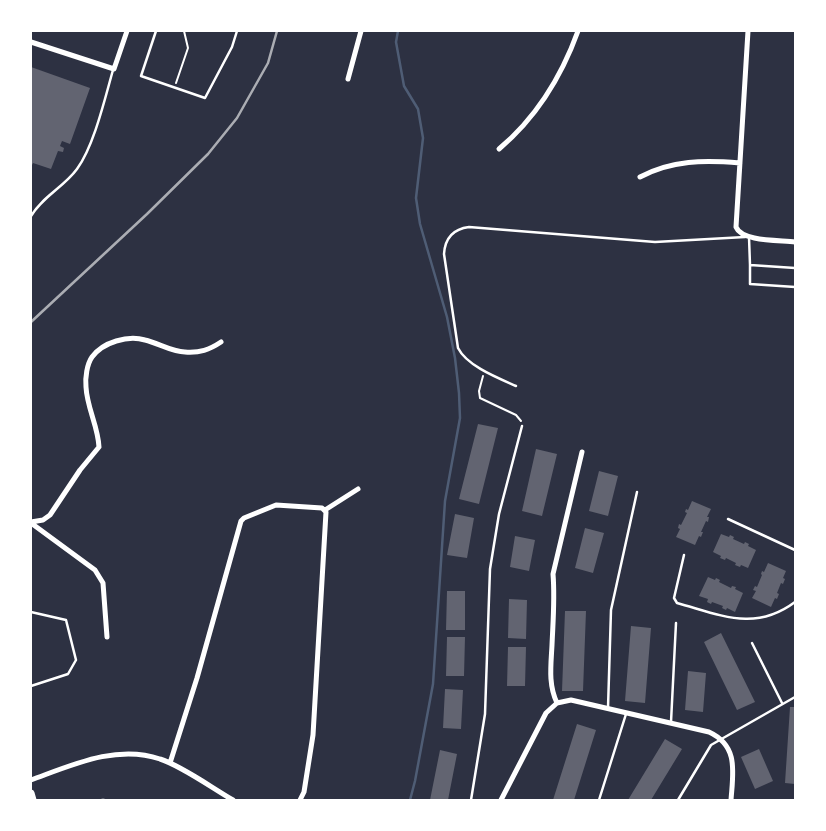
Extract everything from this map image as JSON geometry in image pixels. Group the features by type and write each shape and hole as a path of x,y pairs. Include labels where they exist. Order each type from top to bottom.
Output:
{"street":[{"path":"31,42 114,69 127,31"},
{"path":"348,79 361,31"},
{"path":"498,149 527,122 549,92 571,52 578,31"},
{"path":"748,31 736,227 738,232 747,237 795,242"},
{"path":"640,177 665,166 681,162 721,161 740,163"},
{"path":"31,522 43,520 50,515 99,447 98,435 90,411 86,386 88,366 92,357 99,350 115,342 132,338 143,339 182,352 207,351 221,342"},
{"path":"557,703 550,680 554,592 553,574 582,452"},
{"path":"170,763 197,678 241,521 276,504 325,510 358,489"},
{"path":"300,800 304,792 313,735 325,510"},
{"path":"31,522 95,570 100,577 103,583 106,637"},
{"path":"501,800 546,713 557,703 572,700 608,710 709,732 722,739 731,752 731,800"},
{"path":"31,780 103,756 118,754 147,755 170,763 234,800"},
{"path":"31,793 33,800"}],"lane":[{"path":"156,31 141,76 205,98 232,47 236,31"},
{"path":"31,216 43,200 70,178 86,154 114,69"},
{"path":"516,386 465,358 458,348 444,254 447,240 454,231 469,227 656,242 747,237 750,284 795,288"},
{"path":"750,265 795,268"},
{"path":"471,800 485,714 490,569 499,514 522,426"},
{"path":"608,710 611,610 637,492"},
{"path":"728,519 795,550"},
{"path":"684,555 674,598 677,604 725,616 754,620 777,613 795,602"},
{"path":"31,612 66,620 76,660 68,674 31,686"},
{"path":"671,723 676,623"},
{"path":"752,643 782,703"},
{"path":"678,800 712,745 782,703 795,698"},
{"path":"599,800 626,714"}],"path":[{"path":"174,88 188,48 184,31"},
{"path":"486,371 479,387 480,398 516,415 522,426"}],"building":[{"path":"31,67 90,88 70,144 62,141 60,146 64,148 63,152 58,151 51,169 33,163 31,167"},
{"path":"478,424 498,428 479,504 459,499"},
{"path":"536,449 557,454 542,516 522,511"},
{"path":"599,471 618,476 608,516 589,511"},
{"path":"692,501 711,509 707,517 709,517 708,522 706,521 701,537 699,536 695,545 676,537 680,529 678,528 679,524 681,525 687,513 685,512 686,509 688,510"},
{"path":"455,514 474,518 467,558 447,555"},
{"path":"585,528 604,533 593,573 575,568"},
{"path":"721,534 729,537 730,535 734,537 733,539 744,544 745,542 756,550 748,568 735,565 736,563 726,558 725,560 720,558 721,556 713,552"},
{"path":"515,536 535,540 529,571 510,567"},
{"path":"768,563 786,571 783,584 781,583 777,593 779,594 777,599 775,598 771,607 752,598 756,591 753,590 755,586 757,587 762,571 764,572"},
{"path":"708,577 715,580 716,578 720,580 719,582 731,588 732,586 736,587 735,589 743,593 735,612 727,608 726,610 722,608 723,606 712,602 711,604 707,602 708,599 699,596"},
{"path":"447,591 465,591 465,630 446,630"},
{"path":"509,599 527,600 526,639 508,638"},
{"path":"565,611 586,611 583,691 562,691"},
{"path":"631,626 651,628 645,703 625,701"},
{"path":"721,633 755,702 737,710 704,642"},
{"path":"447,637 465,637 464,676 446,676"},
{"path":"508,647 526,647 525,686 507,686"},
{"path":"688,671 706,673 703,712 685,710"},
{"path":"445,689 463,690 461,729 443,728"},
{"path":"790,707 795,707 795,784 785,783"},
{"path":"577,724 596,730 574,800 553,800"},
{"path":"665,739 682,749 651,800 628,800"},
{"path":"759,749 773,781 755,789 741,757"},
{"path":"440,750 457,754 448,800 430,800"}],"waterway":[{"path":"398,31 396,42 404,86 418,109 423,138 416,198 420,224 447,317 455,358 460,418 445,501 433,684 410,800"}],"railway":[{"path":"31,322 147,214 208,154 237,118 268,63 277,31"}]}
